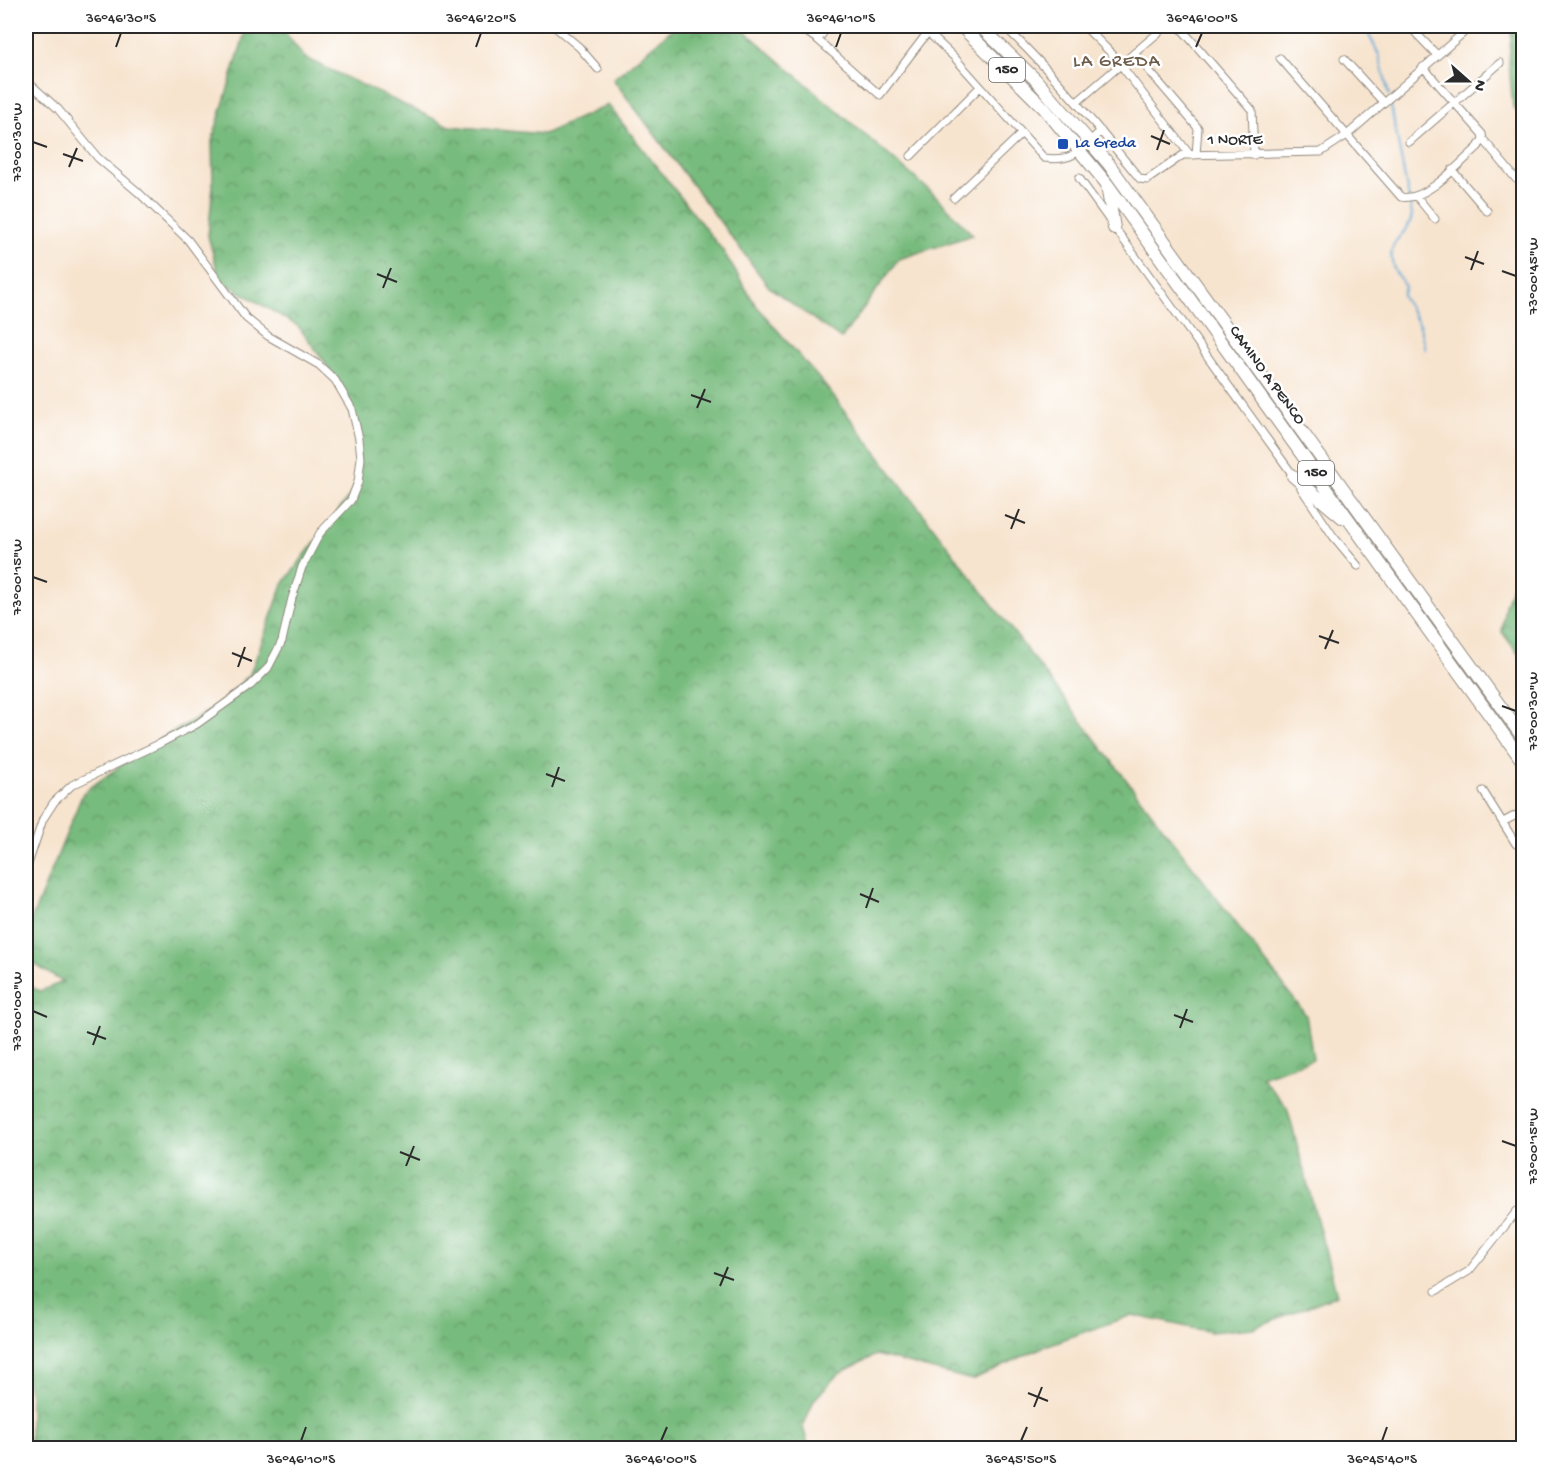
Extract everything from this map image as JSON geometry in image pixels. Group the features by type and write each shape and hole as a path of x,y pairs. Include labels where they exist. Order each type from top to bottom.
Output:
{"highway":[{"name":"CAMINO A PENCO","path":"961,26 1012,75 1080,149 1107,184 1524,763"},
{"name":"CAMINO A PENCO","path":"980,26 1035,79 1090,140 1134,197 1524,739"},
{"path":"1107,184 1114,228"},
{"path":"1293,476 1357,531"}],"street":[{"path":"554,26 579,47 598,69"},
{"path":"798,26 818,40 880,95 928,32"},
{"path":"818,40 828,26"},
{"path":"921,26 1044,158 1066,159 1101,131 1037,58 1004,26"},
{"path":"1084,26 1102,42 1193,155"},
{"path":"1077,102 1166,26"},
{"path":"1179,26 1252,110 1254,155"},
{"path":"1409,26 1437,55"},
{"path":"1347,135 1471,26"},
{"path":"1134,53 1198,128 1193,155"},
{"path":"1280,58 1401,197 1416,197 1427,192 1478,147 1483,139"},
{"path":"1344,59 1385,100"},
{"path":"1409,142 1500,63"},
{"path":"1423,66 1482,134 1483,139 1516,179"},
{"path":"26,80 58,110 98,158 138,192 188,240 246,318 260,331 319,365 335,380 348,401 355,420 361,458 354,494 312,545 296,583 279,648 263,674 245,690 197,724 72,785 57,798 47,811 39,828 26,870"},
{"path":"911,156 980,87"},
{"name":"1 NORTE","path":"1101,131 1143,180 1147,180 1183,155 1321,152 1347,135"},
{"path":"954,198 1022,133"},
{"path":"1452,170 1487,211"},
{"path":"1079,178 1293,476 1333,536 1358,566"},
{"path":"1416,197 1435,219"},
{"path":"1483,791 1516,844"},
{"path":"1503,822 1524,811"},
{"path":"1436,1291 1469,1270 1517,1210 1524,1214"}],"green space":[{"path":"247,26 280,26 305,58 449,126 544,134 608,105 723,251 755,304 827,388 1306,1015 1313,1059 1261,1077 1287,1107 1337,1295 1253,1328 1211,1332 1132,1315 1045,1346 972,1380 876,1355 838,1374 814,1400 803,1427 809,1448 30,1448 30,1395 26,1380 26,985 40,991 63,982 34,964 30,923 83,793 139,752 217,706 250,674 283,584 354,490 360,468 355,423 344,394 322,358 298,326 220,280 208,236 213,186 212,141"},
{"path":"676,26 739,26 937,197 973,235 899,259 841,339 769,287 613,79"},
{"path":"1512,26 1523,26 1523,118 1513,107 1509,63"},
{"path":"1523,560 1523,660 1502,632 1505,605"}],"waterway":[{"path":"1332,26 1368,33 1379,55 1389,95"},
{"path":"1390,101 1412,215 1407,228 1395,243 1391,256 1394,269 1405,287 1402,296 1419,324 1425,349"}],"place":[{"name":"La Greda","path":"1063,144"}],"district":[{"name":"LA GREDA","path":"1117,62"}]}
